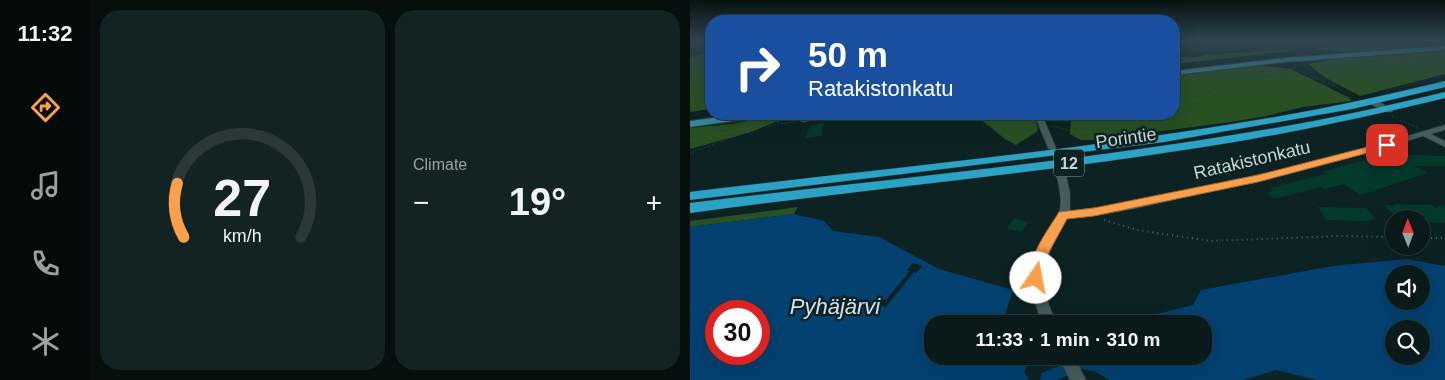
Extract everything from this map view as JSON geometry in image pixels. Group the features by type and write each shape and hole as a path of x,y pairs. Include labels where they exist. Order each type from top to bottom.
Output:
{"highway":[{"name":"Porintie","path":"690,196 1172,138 1275,122 1373,102 1445,84"},
{"name":"Porintie","path":"690,208 1136,154 1389,112 1445,95"}],"main road":[{"path":"1180,72 1306,59"},
{"path":"690,123 709,120"},
{"path":"690,123 714,120"}],"street":[{"path":"1373,102 1389,112"},
{"path":"1040,120 1052,148"},
{"name":"Ratakistonkatu","path":"1063,215 1094,212 1258,178 1349,156 1445,127"},
{"path":"1425,134 1445,144"},
{"path":"1047,315 1038,293 1038,263 1063,215 1066,194 1060,170"},
{"path":"1070,365 1078,380"}],"path":[{"path":"1310,70 1352,64 1445,60"},
{"path":"1301,62 1319,79"},
{"path":"1286,67 1319,79 1360,100"},
{"path":"1180,107 1221,88 1253,79 1282,75 1319,79"},
{"path":"1389,112 1425,134"},
{"path":"690,140 803,120"},
{"path":"1043,126 1055,126 1077,131 1099,130 1120,128 1154,120"},
{"path":"690,153 764,126"},
{"path":"1094,212 1108,222 1136,230 1211,241 1340,236 1385,237"},
{"path":"1430,238 1445,238"}],"green space":[{"path":"690,59 705,59 705,110 690,112"},
{"path":"1180,59 1221,59 1180,63"},
{"path":"1335,59 1445,59 1445,74 1360,96 1324,77 1308,64"},
{"path":"1254,65 1291,69 1350,98 1351,101 1303,107 1231,122 1093,140 1081,140 1070,134 1071,120 1180,120 1180,74"},
{"path":"753,120 786,120 690,149 690,128"},
{"path":"981,120 1035,120 1038,131 1016,145 1005,139"},
{"path":"798,207 794,214 690,227 690,221"}],"water":[{"name":"Pyhäjärvi","path":"794,214 824,221 833,231 879,237 939,269 1013,290 1005,315 924,315 924,365 1028,365 1024,372 1030,380 690,380 690,227"},
{"path":"1407,259 1445,266 1445,380 1317,380 1276,370 1243,380 1110,380 1094,371 1082,369 1057,380 1040,380 1042,373 1061,365 1212,365 1212,315 1153,315 1193,305 1201,290 1333,266"}],"pier":[{"path":"913,263 922,266 916,273 914,272 886,307 879,304 884,299 886,300 910,271 907,270"}],"building":[{"path":"824,123 821,136 805,138 811,125"},
{"path":"1400,150 1410,155 1445,156 1445,166 1414,166 1428,173 1360,195 1344,184 1324,189 1321,187 1274,199 1267,193 1274,191 1270,188 1326,174 1322,172"},
{"path":"1393,204 1431,205 1435,208 1445,205 1445,223 1430,222 1430,210 1389,210 1385,205 1395,206"},
{"path":"1318,207 1366,208 1375,219 1369,219 1371,221 1326,220"},
{"path":"1014,218 1028,222 1022,232 1007,229"}],"route":[{"path":"1036,278 1038,263 1043,250 1063,215 1094,212 1258,178 1387,145"}]}
